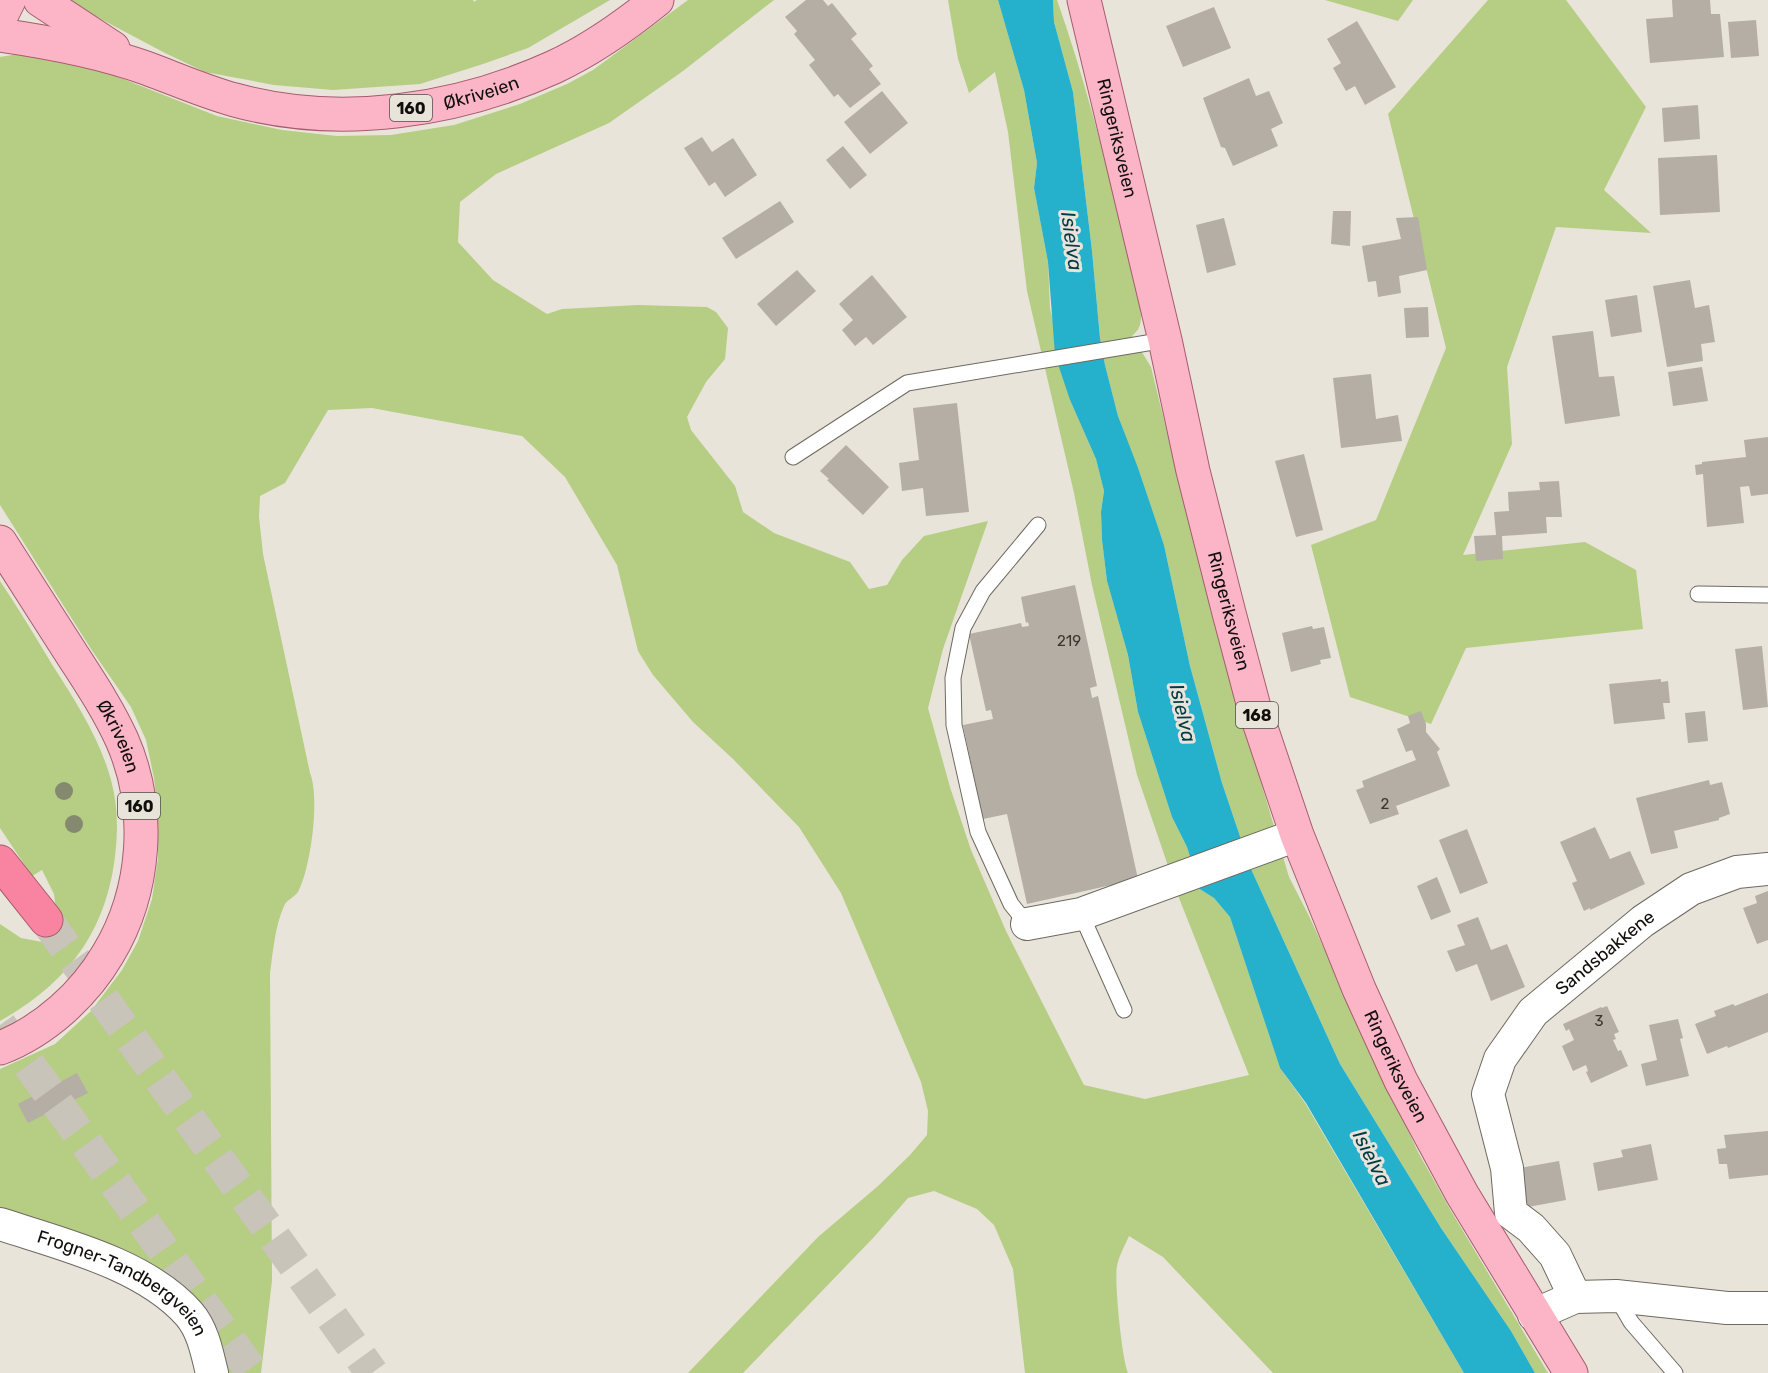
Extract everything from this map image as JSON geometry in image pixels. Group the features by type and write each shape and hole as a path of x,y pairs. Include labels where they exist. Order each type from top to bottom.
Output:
{"highway":[{"path":"0,862 46,920"}],"main road":[{"path":"0,18 9,0"},
{"name":"Økriveien","path":"40,0 145,68"},
{"name":"Økriveien","path":"0,35 67,46 145,68 238,101 282,109 365,114 464,100 516,83 556,66 603,39 657,0"},
{"name":"Ringeriksveien","path":"1082,2 1165,340 1193,471 1249,686 1297,834 1359,988 1401,1081 1462,1194 1571,1373"},
{"name":"Økriveien","path":"0,542 86,676 122,741 134,776 142,841 130,909 100,967 74,998 49,1021 15,1042 0,1048"}],"street":[{"path":"1028,924 1082,914 1297,834"},
{"name":"Sandsbakkene","path":"1575,1298 1555,1255 1531,1228 1511,1213 1508,1168 1488,1094 1500,1059 1533,1012 1643,921 1691,889 1737,872 1768,869"},
{"name":"Frogner-Tandbergveien","path":"0,1224 106,1259 154,1284 189,1314 205,1342 212,1373"},
{"path":"1534,1315 1575,1298 1616,1296 1727,1308 1768,1308"}],"lane":[{"path":"793,457 907,383 1165,340"},
{"path":"1028,924 1011,904 978,832 954,725 953,678 963,628 984,591 1038,525"},
{"path":"1698,594 1768,595"},
{"path":"1082,914 1124,1010"},
{"path":"1616,1296 1631,1322 1676,1373"}],"green space":[{"path":"65,0 473,0 474,2 477,0 610,0 528,48 483,64 420,84 333,90 274,85 205,72"},
{"path":"688,0 774,0 683,71 609,123 496,174 460,202 458,242 493,280 547,314 562,309 638,305 707,307 716,312 728,328 725,359 706,382 687,417 691,430 735,486 743,512 774,533 850,562 869,589 887,585 902,560 924,536 988,521 943,649 928,708 950,787 971,850 1006,931 1084,1085 1145,1099 1249,1075 1179,898 1137,775 1027,291 1008,132 995,72 969,93 958,59 948,0 998,0 1024,90 1037,163 1034,188 1048,262 1050,308 1070,400 1096,459 1104,491 1101,512 1107,581 1128,655 1138,712 1172,817 1187,847 1200,888 1214,898 1230,917 1280,1068 1305,1103 1464,1373 1273,1373 1163,1257 1129,1236 1119,1258 1116,1274 1121,1337 1128,1373 1025,1373 1013,1269 994,1225 977,1209 934,1191 908,1198 874,1237 743,1373 688,1373 818,1237 878,1186 927,1135 928,1111 921,1082 841,893 799,827 733,759 693,722 653,675 638,651 617,565 565,477 522,436 372,408 328,410 285,483 260,496 259,517 263,554 313,784 314,798 313,832 307,865 299,890 285,904 278,922 270,973 272,1281 261,1373 225,1373 202,1317 0,1212 0,1069 55,1044 91,1011 122,970 138,941 152,899 158,858 158,815 154,778 146,740 131,707 91,649 0,505 0,57 24,53 98,69 217,116 282,130 337,136 391,135 454,125 520,104 567,84 593,70"},
{"path":"1053,0 1057,0 1084,84 1136,282 1141,319 1138,329 1132,336 1151,367 1213,620 1289,877 1418,1152 1548,1373 1535,1373 1511,1331 1441,1228 1340,1064 1251,869 1222,783 1190,666 1164,545 1118,416 1105,365 1100,338 1073,92 1054,22"},
{"path":"1325,0 1413,0 1398,21"},
{"path":"1488,0 1566,0 1646,107 1604,190 1651,233 1556,227 1507,367 1512,444 1463,555 1585,542 1636,570 1643,629 1466,648 1431,724 1350,697 1311,545 1376,520 1446,348 1388,114"},
{"path":"0,581 94,735 113,788 117,830 112,876 105,903 82,950 47,989 0,1021 0,924 21,938 42,942 51,936 58,925 54,894 42,870 32,876 0,828"}],"water":[{"name":"Isielva","path":"998,0 1053,0 1054,22 1073,92 1100,338 1105,365 1118,416 1164,545 1190,666 1222,783 1251,869 1340,1064 1441,1228 1511,1331 1535,1373 1464,1373 1306,1103 1280,1068 1230,917 1214,898 1200,889 1187,847 1172,817 1138,712 1128,655 1107,581 1101,512 1104,491 1096,459 1070,400 1055,355 1048,262 1034,188 1037,163 1024,90"}],"building":[{"path":"806,0 823,0 828,6 832,3 857,34 851,39 873,66 869,69 881,84 850,108 838,94 834,97 809,65 815,60 794,34 797,31 785,17"},
{"path":"1672,0 1710,0 1711,14 1720,14 1724,57 1650,63 1646,19 1673,17"},
{"path":"1214,7 1231,48 1183,67 1166,26"},
{"path":"1756,20 1759,56 1731,58 1728,22"},
{"path":"1357,21 1396,87 1365,105 1355,86 1346,91 1333,68 1341,63 1327,39"},
{"path":"1249,78 1256,96 1269,91 1283,123 1271,129 1278,146 1233,166 1225,148 1221,147 1203,98"},
{"path":"882,91 908,123 870,154 844,122"},
{"path":"1698,105 1700,139 1664,142 1662,108"},
{"path":"702,137 712,152 733,138 757,175 725,197 715,182 709,186 684,148"},
{"path":"843,146 867,175 850,189 826,160"},
{"path":"1717,155 1720,212 1660,215 1658,158"},
{"path":"780,201 794,222 736,259 722,238"},
{"path":"1333,211 1351,211 1350,246 1331,244"},
{"path":"1418,217 1427,270 1399,276 1401,293 1378,297 1376,281 1368,282 1362,246 1401,239 1396,218"},
{"path":"1224,218 1236,265 1207,273 1196,225"},
{"path":"797,270 816,291 776,326 757,304"},
{"path":"872,275 907,317 873,345 866,337 855,346 842,330 853,320 839,304"},
{"path":"1690,280 1695,308 1709,305 1715,342 1701,344 1703,361 1667,367 1653,286"},
{"path":"1637,295 1642,332 1611,337 1605,300"},
{"path":"1428,307 1429,337 1406,338 1404,308"},
{"path":"1593,331 1599,377 1614,376 1620,416 1565,424 1552,336"},
{"path":"1702,367 1708,401 1673,406 1668,372"},
{"path":"1371,374 1376,419 1398,415 1402,441 1341,448 1333,378"},
{"path":"957,403 969,512 926,516 923,488 902,491 899,463 919,460 913,408"},
{"path":"1768,437 1768,494 1751,496 1749,486 1740,487 1744,523 1707,527 1703,474 1696,475 1695,465 1702,464 1702,462 1746,457 1744,440"},
{"path":"846,445 889,487 863,515 820,471"},
{"path":"1304,454 1323,530 1296,537 1275,461"},
{"path":"1559,481 1562,517 1546,517 1547,533 1502,536 1503,559 1476,561 1474,536 1496,535 1494,512 1509,511 1508,492 1540,490 1539,482"},
{"path":"1075,585 1097,686 1090,688 1092,698 1098,696 1138,879 1027,904 1007,814 983,819 963,725 993,719 991,710 986,711 969,634 1021,623 1022,627 1029,626 1028,622 1026,623 1021,597"},
{"path":"1312,626 1313,629 1324,627 1331,658 1320,660 1321,664 1291,672 1282,633"},
{"path":"1762,646 1768,707 1743,710 1735,649"},
{"path":"1661,679 1661,682 1668,681 1670,703 1663,703 1665,719 1614,724 1609,684"},
{"path":"1421,711 1426,724 1426,732 1440,749 1437,752 1450,786 1396,806 1399,814 1370,824 1356,790 1364,787 1362,781 1416,760 1412,750 1406,752 1397,729 1410,723 1408,716"},
{"path":"1705,711 1708,741 1688,743 1685,713"},
{"path":"1709,780 1710,785 1722,782 1730,814 1719,820 1674,831 1678,848 1651,854 1636,798"},
{"path":"1595,827 1610,859 1630,851 1645,884 1584,911 1572,883 1577,881 1560,842"},
{"path":"1467,829 1488,883 1460,894 1439,840"},
{"path":"1437,877 1451,912 1431,920 1417,886"},
{"path":"1768,891 1768,940 1757,944 1743,908 1757,903 1755,896"},
{"path":"1478,917 1491,950 1507,944 1525,987 1491,1001 1477,964 1456,972 1447,951 1465,945 1457,925"},
{"path":"1768,993 1768,1032 1707,1054 1695,1024 1716,1016 1714,1011 1733,1004 1735,1006"},
{"path":"1607,1006 1619,1032 1614,1034 1616,1039 1613,1040 1618,1051 1621,1050 1628,1066 1591,1083 1586,1072 1588,1071 1586,1065 1573,1071 1562,1046 1574,1040 1569,1029 1566,1031 1563,1024"},
{"path":"1678,1019 1683,1038 1680,1039 1689,1076 1646,1086 1641,1064 1657,1060 1649,1025"},
{"path":"77,1073 88,1093 28,1123 18,1104"},
{"path":"1768,1131 1768,1175 1729,1179 1727,1164 1719,1164 1717,1149 1726,1148 1724,1135"},
{"path":"1651,1144 1658,1180 1598,1191 1593,1163 1623,1157 1621,1150"},
{"path":"1559,1161 1566,1200 1528,1207 1520,1168"}],"tunnel":[{"path":"46,920 372,1373"},
{"path":"0,1025 253,1373"}]}
